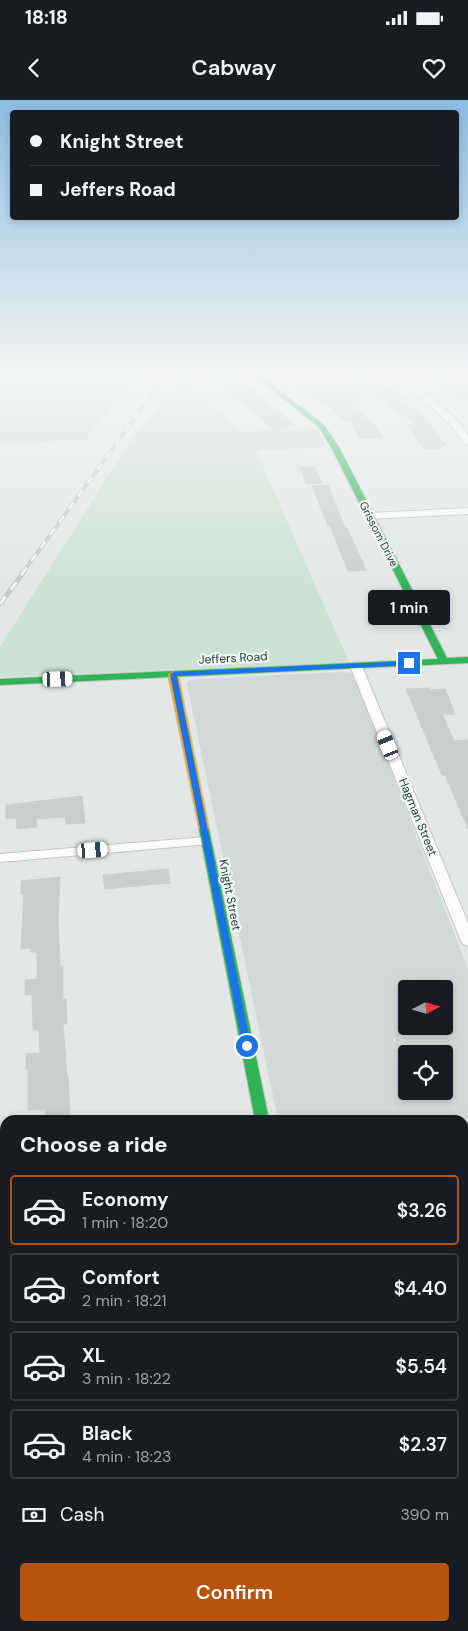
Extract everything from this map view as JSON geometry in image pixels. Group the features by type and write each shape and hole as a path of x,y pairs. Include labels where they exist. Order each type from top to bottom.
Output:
{"street":[{"name":"Grissom Drive","path":"335,447 444,662"},
{"path":"371,516 468,511"},
{"name":"Jeffers Road","path":"0,682 468,660"},
{"name":"Hagman Street","path":"356,666 468,941"},
{"name":"Knight Street","path":"174,674 205,841 261,1115"},
{"path":"0,858 205,841"}],"shaded area":[{"path":"343,672 351,673 355,678 468,969 468,1115 277,1115 187,684 188,681 198,679"}],"green space":[{"path":"126,447 320,447 256,451 349,662 0,677 0,647"}],"building":[{"path":"423,447 442,448 424,449"},
{"path":"300,467 315,467 322,483 306,484"},
{"path":"328,485 345,528 347,528 366,570 348,571 312,486"},
{"path":"430,688 431,690 445,689 455,714 442,714 454,741 468,740 468,829 445,775 442,775 406,689"},
{"path":"82,796 85,823 66,824 65,817 36,819 37,827 17,829 16,818 6,819 6,805"},
{"path":"168,869 170,883 105,889 103,875"},
{"path":"60,877 58,923 60,966 63,966 63,999 66,999 67,1024 63,1024 70,1115 45,1115 45,1109 28,1110 26,1054 40,1053 39,1030 33,1030 32,994 25,995 25,980 37,979 37,952 30,952 30,948 21,949 24,894 21,894 21,881"}],"railway":[{"path":"22,574 113,447"},
{"path":"0,604 23,573"}],"traffic: fast":[{"path":"335,447 444,662"},
{"path":"0,682 468,660"},
{"path":"204,829 261,1115"}],"traffic: slow":[{"path":"173,674 204,829"}],"route":[{"path":"247,1046 205,841 174,674 409,663"}]}
